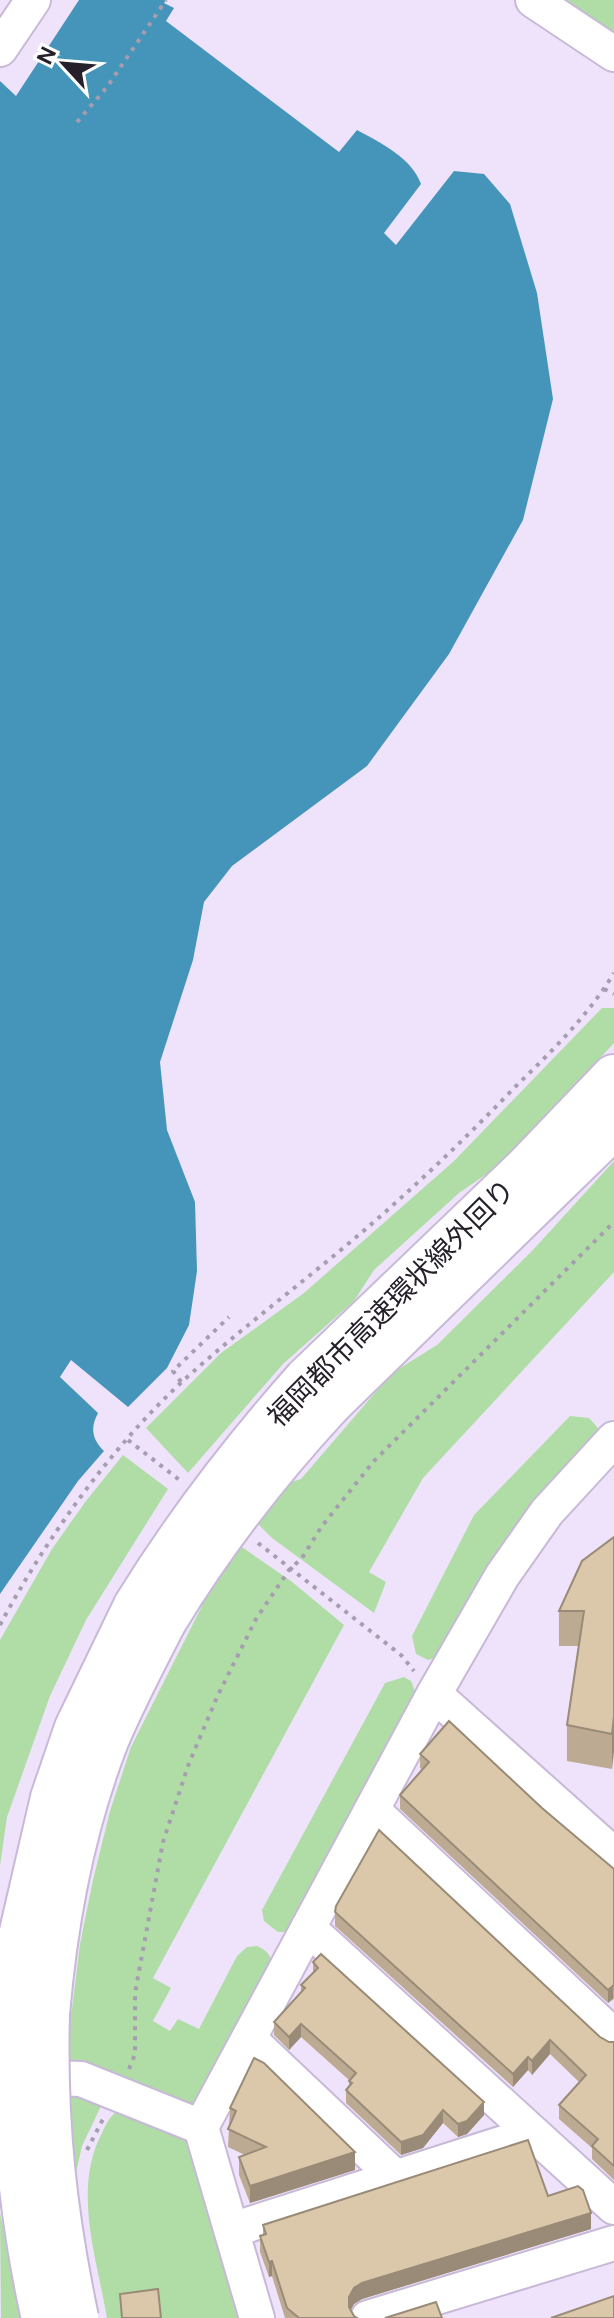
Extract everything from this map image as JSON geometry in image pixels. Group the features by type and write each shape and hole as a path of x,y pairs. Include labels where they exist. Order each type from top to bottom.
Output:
{"highway":[{"name":"福岡都市高速環状線外回り","path":"31,2014 53,1939 84,1805 107,1738 133,1680 170,1551 214,1489 318,1392 614,1077"},
{"path":"318,1392 614,1126"},
{"path":"31,2014 13,2085 19,2175 44,2318"},
{"path":"31,2014 45,2085 50,2171 59,2233 76,2318"}],"street":[{"path":"0,49 33,0"},
{"path":"533,0 614,54"},
{"path":"257,2318 201,2127 434,1694 502,1576 547,1512 614,1439"},
{"path":"434,1694 614,1855"},
{"path":"372,1810 612,2029"},
{"path":"308,1928 614,2207"},
{"path":"249,2039 396,2178"},
{"path":"0,2076 81,2079 201,2127"},
{"path":"232,2230 532,2134"},
{"path":"368,2318 451,2306 614,2243"}],"path":[{"path":"77,122 107,87 166,0"},
{"path":"0,1625 27,1575 72,1509 128,1440 181,1382 375,1221 448,1154 545,1057 604,989 614,973"},
{"path":"604,989 614,994"},
{"path":"117,2094 135,2054 135,1993 163,1842 180,1788 227,1676 256,1619 289,1570 302,1558 322,1526 374,1461 614,1222"},
{"path":"181,1382 173,1371 229,1317"},
{"path":"128,1440 188,1487"},
{"path":"248,1534 289,1570 401,1655 434,1694"}],"green space":[{"path":"555,0 614,0 614,41"},
{"path":"602,1008 614,1008 614,1043 504,1162 459,1193 374,1270 354,1301 283,1364 188,1473 146,1428 221,1353 304,1293 454,1161"},
{"path":"614,1161 614,1272 423,1478 369,1572 386,1582 374,1613 272,1538 257,1523 288,1483 301,1479 392,1373 437,1345 532,1251"},
{"path":"570,1416 589,1418 598,1428 593,1445 441,1657 428,1660 416,1654 412,1636 474,1515"},
{"path":"123,1455 168,1489 86,1620 50,1696 7,1817 0,1866 0,1640 52,1549"},
{"path":"239,1545 291,1581 344,1625 153,1978 171,1988 153,2021 170,2031 178,2019 199,2029 237,1956 247,1947 263,1949 273,1964 200,2100 187,2106 65,2065 67,2021 72,2009 80,1944 93,1880 110,1811 131,1747 211,1588"},
{"path":"404,1677 411,1681 418,1699 288,1932 278,1932 264,1921 262,1910 385,1683"},
{"path":"65,2091 103,2102 82,2146 74,2182"},
{"path":"121,2109 185,2138 240,2298 244,2318 107,2318 93,2248 89,2177 93,2155 104,2129"},
{"path":"0,2213 23,2318 1,2318"}],"water":[{"path":"79,0 166,0 164,3 174,8 166,21 339,152 357,130 395,152 411,166 421,184 384,233 396,245 454,171 484,174 510,204 537,293 553,399 523,520 449,654 367,766 232,866 204,902 193,960 160,1062 167,1130 195,1202 197,1271 189,1325 167,1368 128,1407 71,1360 60,1377 98,1413 94,1433 104,1451 78,1481 0,1594 0,81 16,96"}],"building":[{"path":"614,1537 612,1734 567,1725 584,1611 559,1611 582,1561"},
{"path":"449,1721 542,1808 614,1869 614,1985 608,1990 400,1795 429,1762 420,1754"},
{"path":"379,1830 600,2037 614,2042 614,2166 592,2146 598,2139 559,2105 586,2075 550,2040 532,2061 528,2057 513,2074 335,1912"},
{"path":"321,1954 484,2102 467,2121 458,2124 443,2110 423,2135 401,2142 346,2090 356,2073 301,2024 289,2037 274,2022 305,1988 301,1985 318,1968 313,1962"},
{"path":"254,2058 264,2063 355,2152 250,2186 239,2157 266,2147 228,2129 236,2111 230,2108"},
{"path":"528,2140 548,2196 578,2186 583,2190 591,2213 362,2283 354,2288 349,2297 349,2307 357,2318 299,2318 287,2308 272,2261 269,2262 260,2236 266,2234 263,2225"},
{"path":"158,2289 161,2318 122,2318 120,2294"},
{"path":"614,2296 614,2318 551,2318"},
{"path":"436,2302 442,2318 385,2318"}]}
